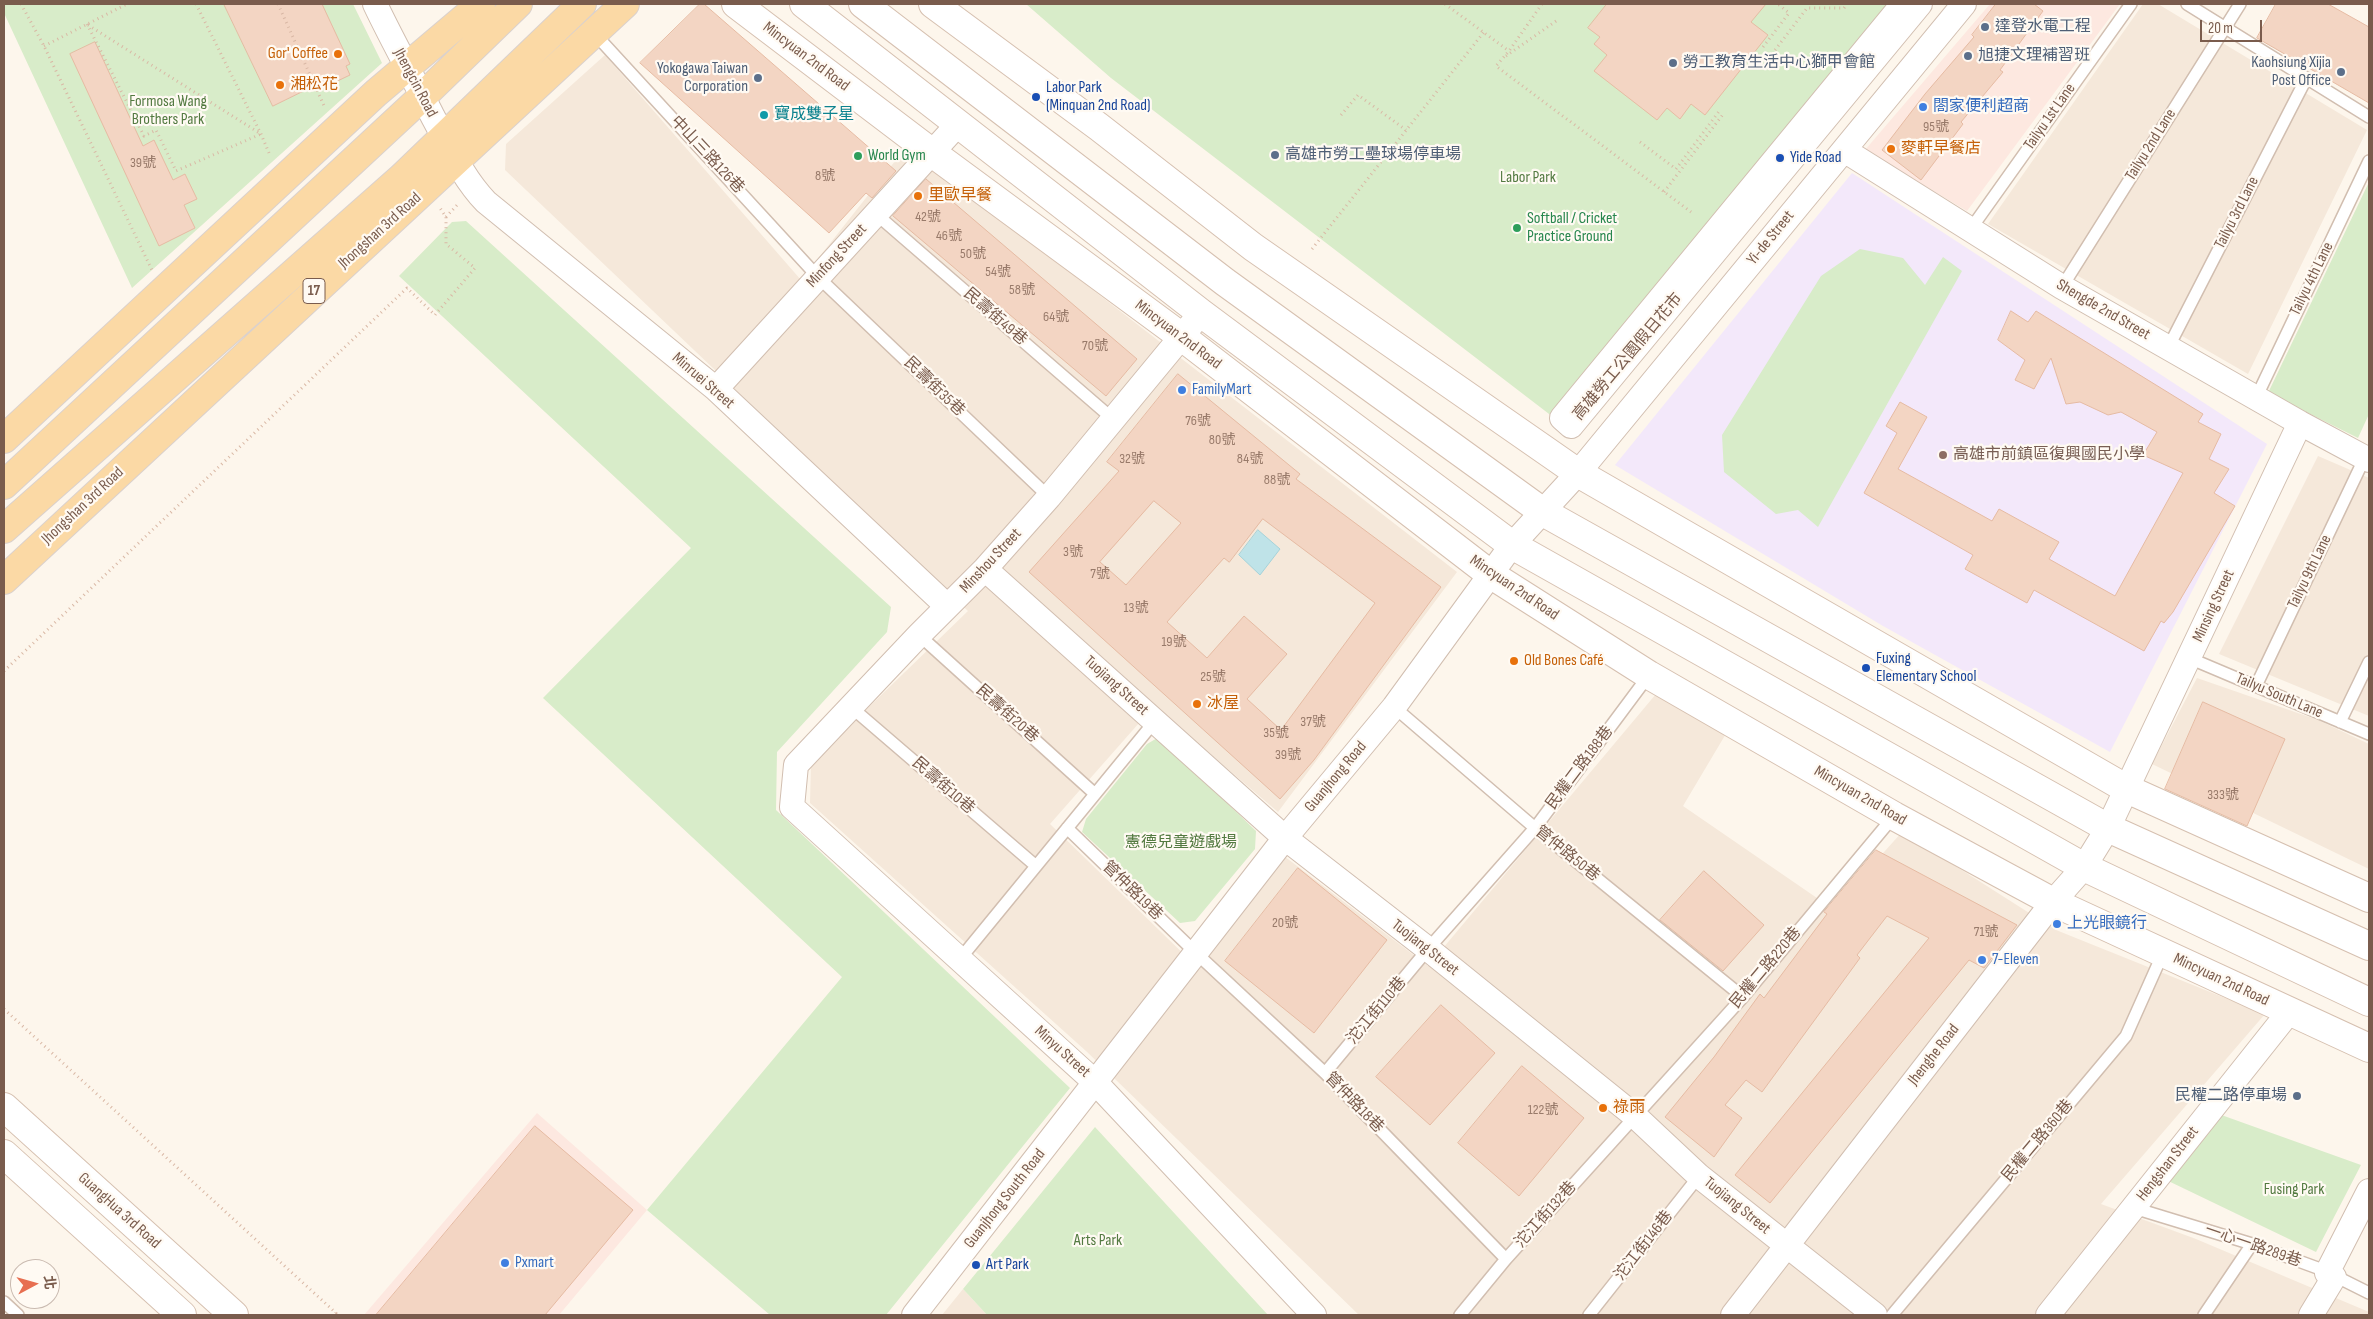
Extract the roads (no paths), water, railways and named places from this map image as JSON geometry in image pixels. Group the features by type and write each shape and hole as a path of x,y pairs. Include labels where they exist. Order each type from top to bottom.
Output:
{"main road":[{"path":"4,439 405,66 480,4"},
{"path":"4,485 423,96 518,4"},
{"name":"Jhongshan 3rd Road","path":"4,529 401,178 443,135 582,4"},
{"name":"Jhongshan 3rd Road","path":"4,580 625,4"}],"street":[{"name":"Jhengcin Road","path":"375,4 405,66 423,96 456,161"},
{"name":"Mincyuan 2nd Road","path":"736,4 931,152 1182,337 1490,574 1650,675 1894,816 2053,902 2369,1048"},
{"name":"Mincyuan 2nd Road","path":"804,4 1201,313 1512,544 2084,867 2369,1002"},
{"path":"863,4 1225,282 1543,512 2108,828 2369,946"},
{"path":"933,4 1099,127 1252,247 1578,473 2127,789 2369,898"},
{"name":"高雄勞工公園假日花市","path":"1903,4 1562,418 1571,426 1920,4"},
{"name":"Yi-de Street","path":"1578,473 1964,4"},
{"name":"Minfong Street","path":"716,389 931,152 959,124"},
{"name":"Shengde 2nd Street","path":"1844,150 2062,287 2300,423 2368,456"},
{"name":"Minruei Street","path":"456,161 473,188 486,202 716,389 947,606"},
{"name":"Minshou Street","path":"792,807 796,765 918,635 985,569 1114,420 1201,313"},
{"name":"Minsing Street","path":"2127,789 2300,423"},
{"name":"Guanjhong Road","path":"1096,1083 1285,838 1394,707 1512,544 1578,473"},
{"name":"Tuojiang Street","path":"985,569 1285,838 1428,949 1635,1116 1699,1176 1785,1246 1875,1315"},
{"name":"Jhenghe Road","path":"1733,1315 2053,902 2084,867 2108,828 2127,789"},
{"name":"Minyu Street","path":"792,807 1096,1083 1314,1315"},
{"name":"Hengshan Street","path":"2048,1315 2289,1012"},
{"name":"Guanjhong South Road","path":"914,1315 1096,1083"},
{"name":"GuangHua 3rd Road","path":"4,1106 234,1315"},
{"path":"4,1154 182,1315"},
{"path":"2311,1315 2328,1273 2369,1191"}],"lane":[{"name":"Tailyu 1st Lane","path":"1970,230 2131,4"},
{"path":"2187,4 2369,117"},
{"name":"Tailyu 2nd Lane","path":"2062,287 2240,4"},
{"name":"中山三路126巷","path":"594,34 818,277"},
{"name":"Tailyu 3rd Lane","path":"2168,348 2306,79"},
{"name":"Tailyu 4th Lane","path":"2256,398 2369,161"},
{"name":"民壽街49巷","path":"876,214 1114,420"},
{"name":"民壽街35巷","path":"818,277 1049,497"},
{"name":"Tailyu 9th Lane","path":"2256,686 2368,456"},
{"name":"民壽街20巷","path":"918,635 1095,794"},
{"name":"Tailyu South Lane","path":"2189,658 2369,734"},
{"path":"2340,722 2369,662"},
{"name":"民權二路188巷","path":"1428,949 1535,828 1650,675"},
{"name":"民壽街10巷","path":"851,707 1036,866"},
{"name":"管仲路50巷","path":"1394,707 1535,828 1743,997"},
{"path":"960,959 1155,721"},
{"name":"民權二路220巷","path":"1635,1116 1743,997 1894,816"},
{"name":"管仲路19巷","path":"1067,828 1196,953"},
{"name":"沱江街110巷","path":"1325,1073 1428,949"},
{"name":"管仲路18巷","path":"1196,953 1325,1073 1506,1259"},
{"name":"民權二路360巷","path":"1892,1315 2126,1036 2163,953"},
{"name":"沱江街132巷","path":"1460,1315 1506,1259 1635,1116"},
{"name":"沱江街146巷","path":"1589,1315 1699,1176"},
{"path":"2328,1273 2369,1186"},
{"name":"一心一路289巷","path":"2134,1208 2252,1244 2328,1273 2369,1293"},
{"path":"2204,1315 2252,1244"},
{"path":"4,1302 18,1315"}],"water":[{"path":"1258,530 1280,549 1260,575 1239,555"}],"place":[{"name":"達登水電工程","path":"1985,27"},
{"name":"Gor' Coffee","path":"338,54"},
{"name":"旭捷文理補習班","path":"1968,56"},
{"name":"勞工教育生活中心獅甲會館","path":"1673,63"},
{"name":"Kaohsiung Xijia Post Office","path":"2341,72"},
{"name":"Yokogawa Taiwan Corporation","path":"758,78"},
{"name":"湘松花","path":"280,85"},
{"name":"Labor Park (Minquan 2nd Road)","path":"1036,97"},
{"name":"閤家便利超商","path":"1923,107"},
{"name":"寶成雙子星","path":"764,115"},
{"name":"麥軒早餐店","path":"1891,149"},
{"name":"高雄市勞工壘球場停車場","path":"1275,155"},
{"name":"World Gym","path":"858,156"},
{"name":"Yide Road","path":"1780,158"},
{"name":"里歐早餐","path":"918,196"},
{"name":"Softball / Cricket Practice Ground","path":"1517,228"},
{"name":"FamilyMart","path":"1182,390"},
{"name":"高雄市前鎮區復興國民小學","path":"1943,455"},
{"name":"Old Bones Café","path":"1514,661"},
{"name":"Fuxing Elementary School","path":"1866,668"},
{"name":"冰屋","path":"1197,704"},
{"name":"上光眼鏡行","path":"2057,924"},
{"name":"7-Eleven","path":"1982,960"},
{"name":"民權二路停車場","path":"2297,1096"},
{"name":"祿雨","path":"1603,1108"},
{"name":"Pxmart","path":"505,1263"},
{"name":"Art Park","path":"976,1265"}],"park label":[{"name":"Formosa Wang Brothers Park","path":"168,111"},
{"name":"Labor Park","path":"1528,178"},
{"name":"憲德兒童遊戲場","path":"1181,843"},
{"name":"Fusing Park","path":"2294,1190"},
{"name":"Arts Park","path":"1098,1241"}]}
